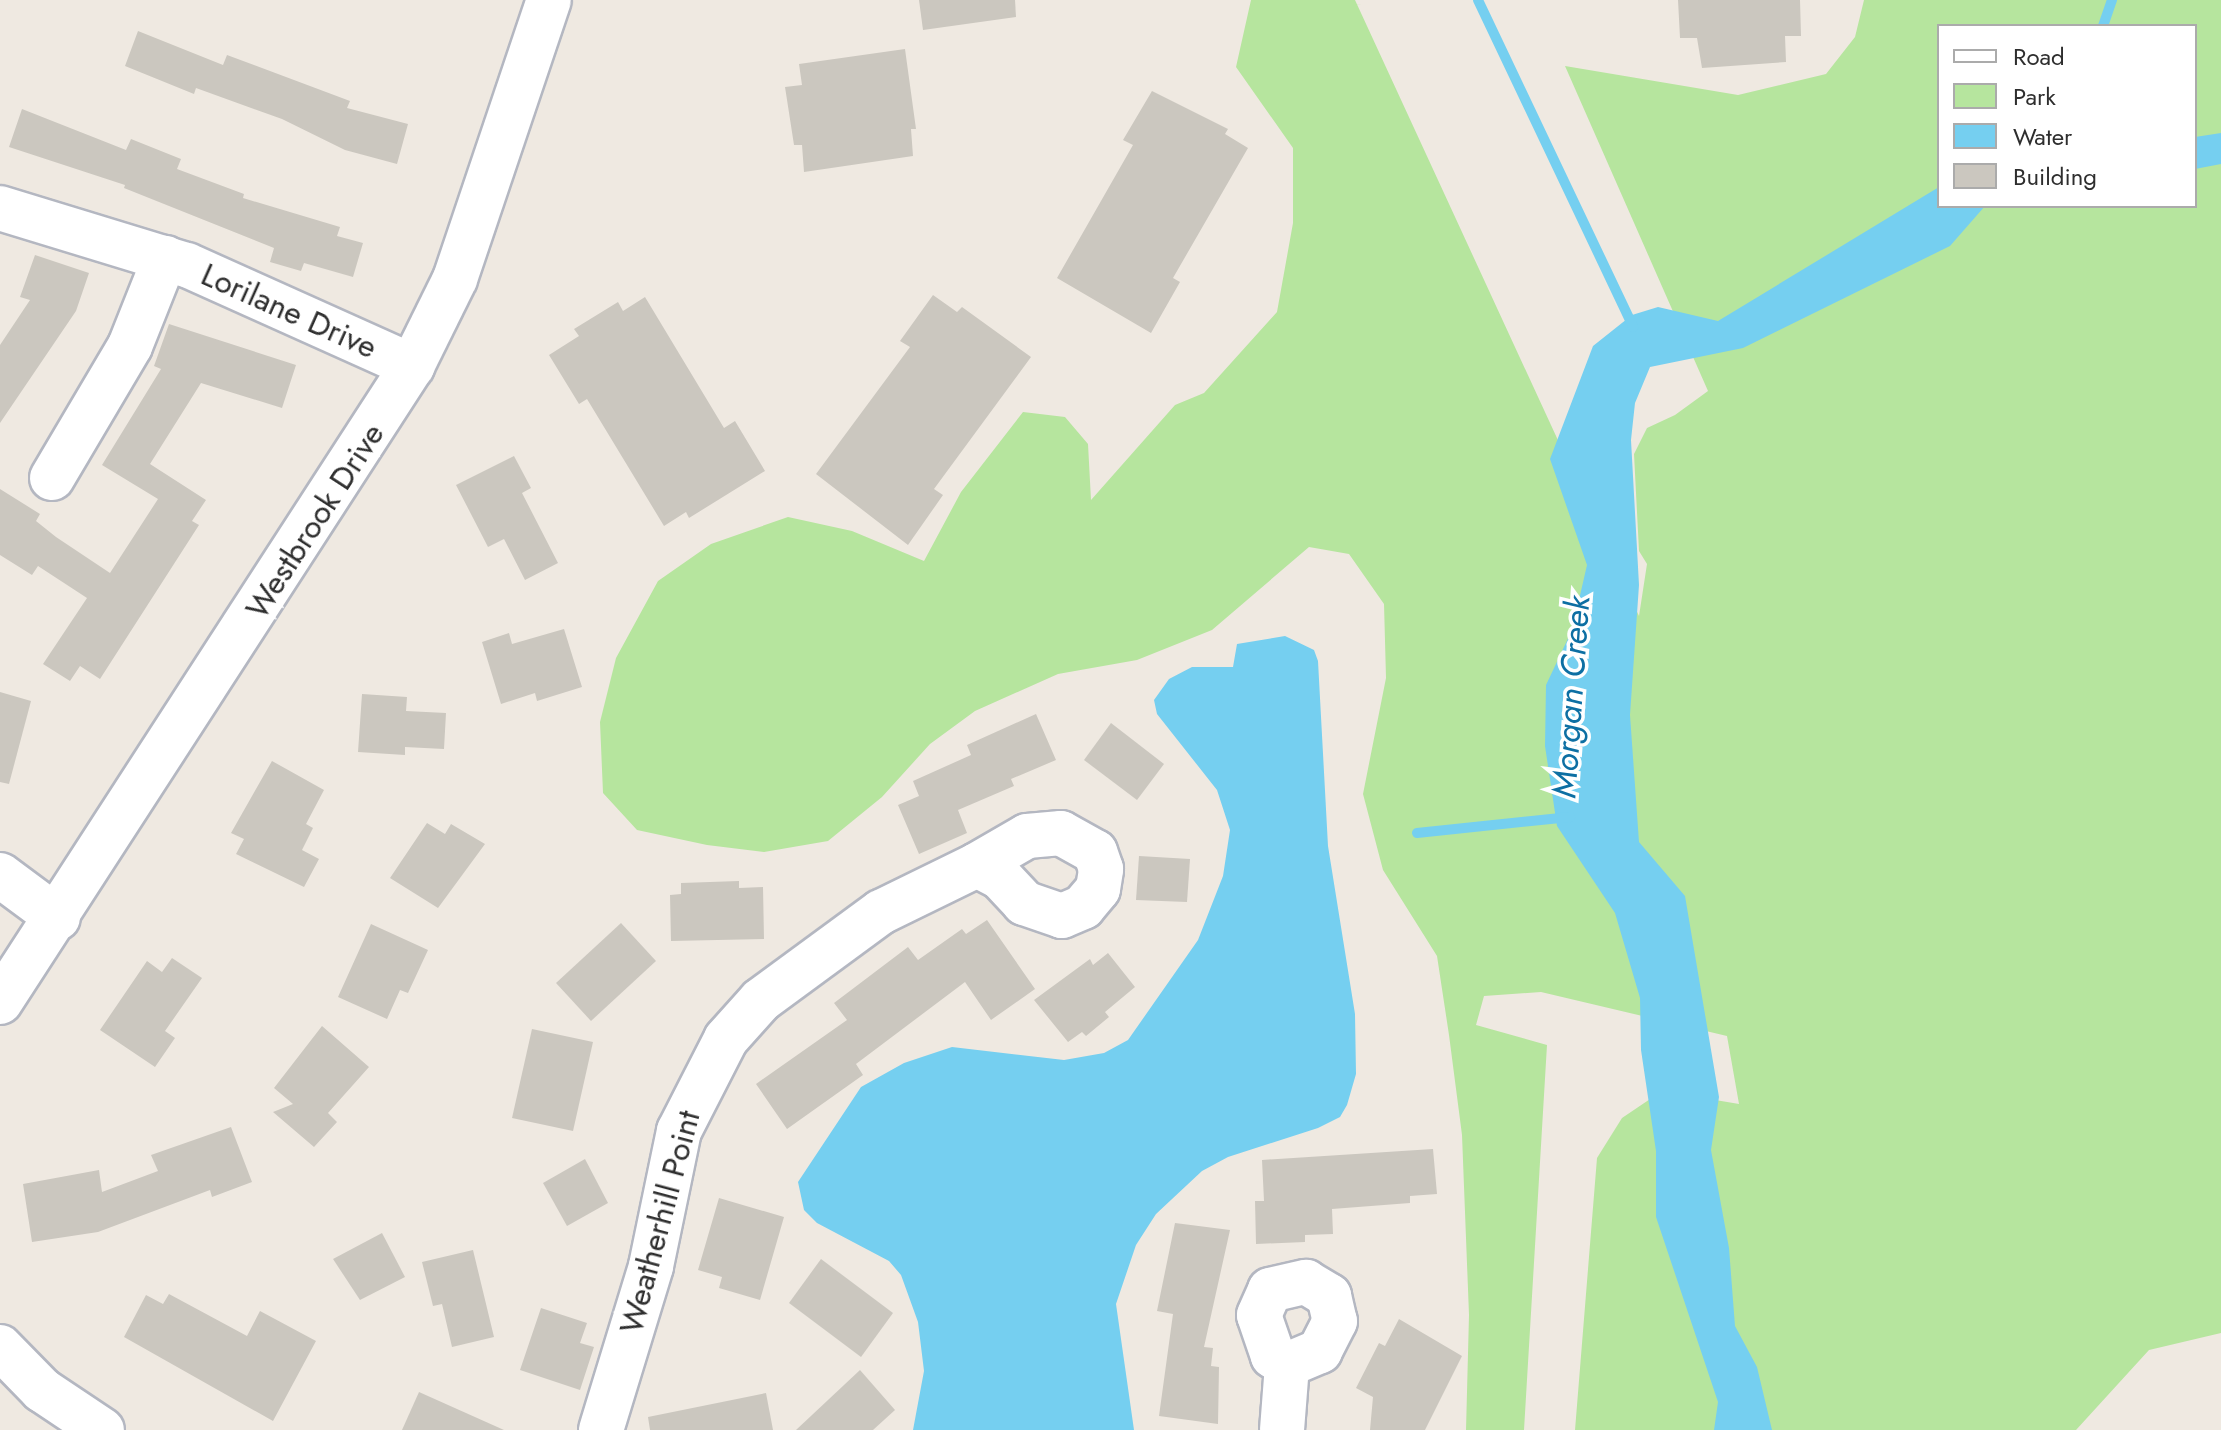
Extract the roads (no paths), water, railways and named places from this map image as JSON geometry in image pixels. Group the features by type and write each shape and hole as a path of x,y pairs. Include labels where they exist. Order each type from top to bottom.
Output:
{"street":[{"name":"Westbrook Drive","path":"0,1002 58,918 412,366 455,279 549,0"},
{"name":"Lorilane Drive","path":"0,208 165,258 412,366"},
{"name":"Lorilane Drive","path":"52,478 130,346 165,258"},
{"name":"Weatherhill Point","path":"601,1430 651,1266 679,1131 726,1039 761,1000 881,912 977,865"},
{"path":"0,875 58,918"},
{"path":"3,1349 54,1430"},
{"path":"3,1349 42,1390 102,1430"},
{"path":"1282,1430 1287,1365"}],"water":[{"path":"2221,133 2221,164 2197,169 2197,137"},
{"name":"Morgan Creek","path":"1937,188 1937,208 1983,208 1950,246 1743,348 1650,367 1635,403 1631,440 1639,585 1630,715 1639,842 1685,896 1719,1097 1711,1150 1729,1248 1735,1326 1757,1367 1772,1430 1714,1430 1718,1402 1656,1217 1656,1151 1641,1050 1640,998 1615,913 1557,826 1545,746 1546,685 1572,630 1587,565 1550,459 1593,346 1632,315 1658,307 1718,321"},
{"path":"1285,636 1314,650 1318,661 1328,846 1355,1014 1356,1074 1347,1105 1340,1117 1318,1128 1228,1157 1202,1171 1156,1214 1136,1245 1116,1304 1134,1430 913,1430 924,1371 918,1322 901,1275 889,1261 817,1223 804,1210 798,1182 861,1087 904,1063 952,1047 1064,1060 1104,1053 1128,1040 1198,940 1223,876 1230,830 1217,790 1157,714 1154,700 1169,679 1192,667 1233,667 1237,644"}],"waterway":[{"path":"1478,0 1633,327"},
{"path":"2104,24 2112,0"},
{"path":"1417,833 1570,817"}]}
